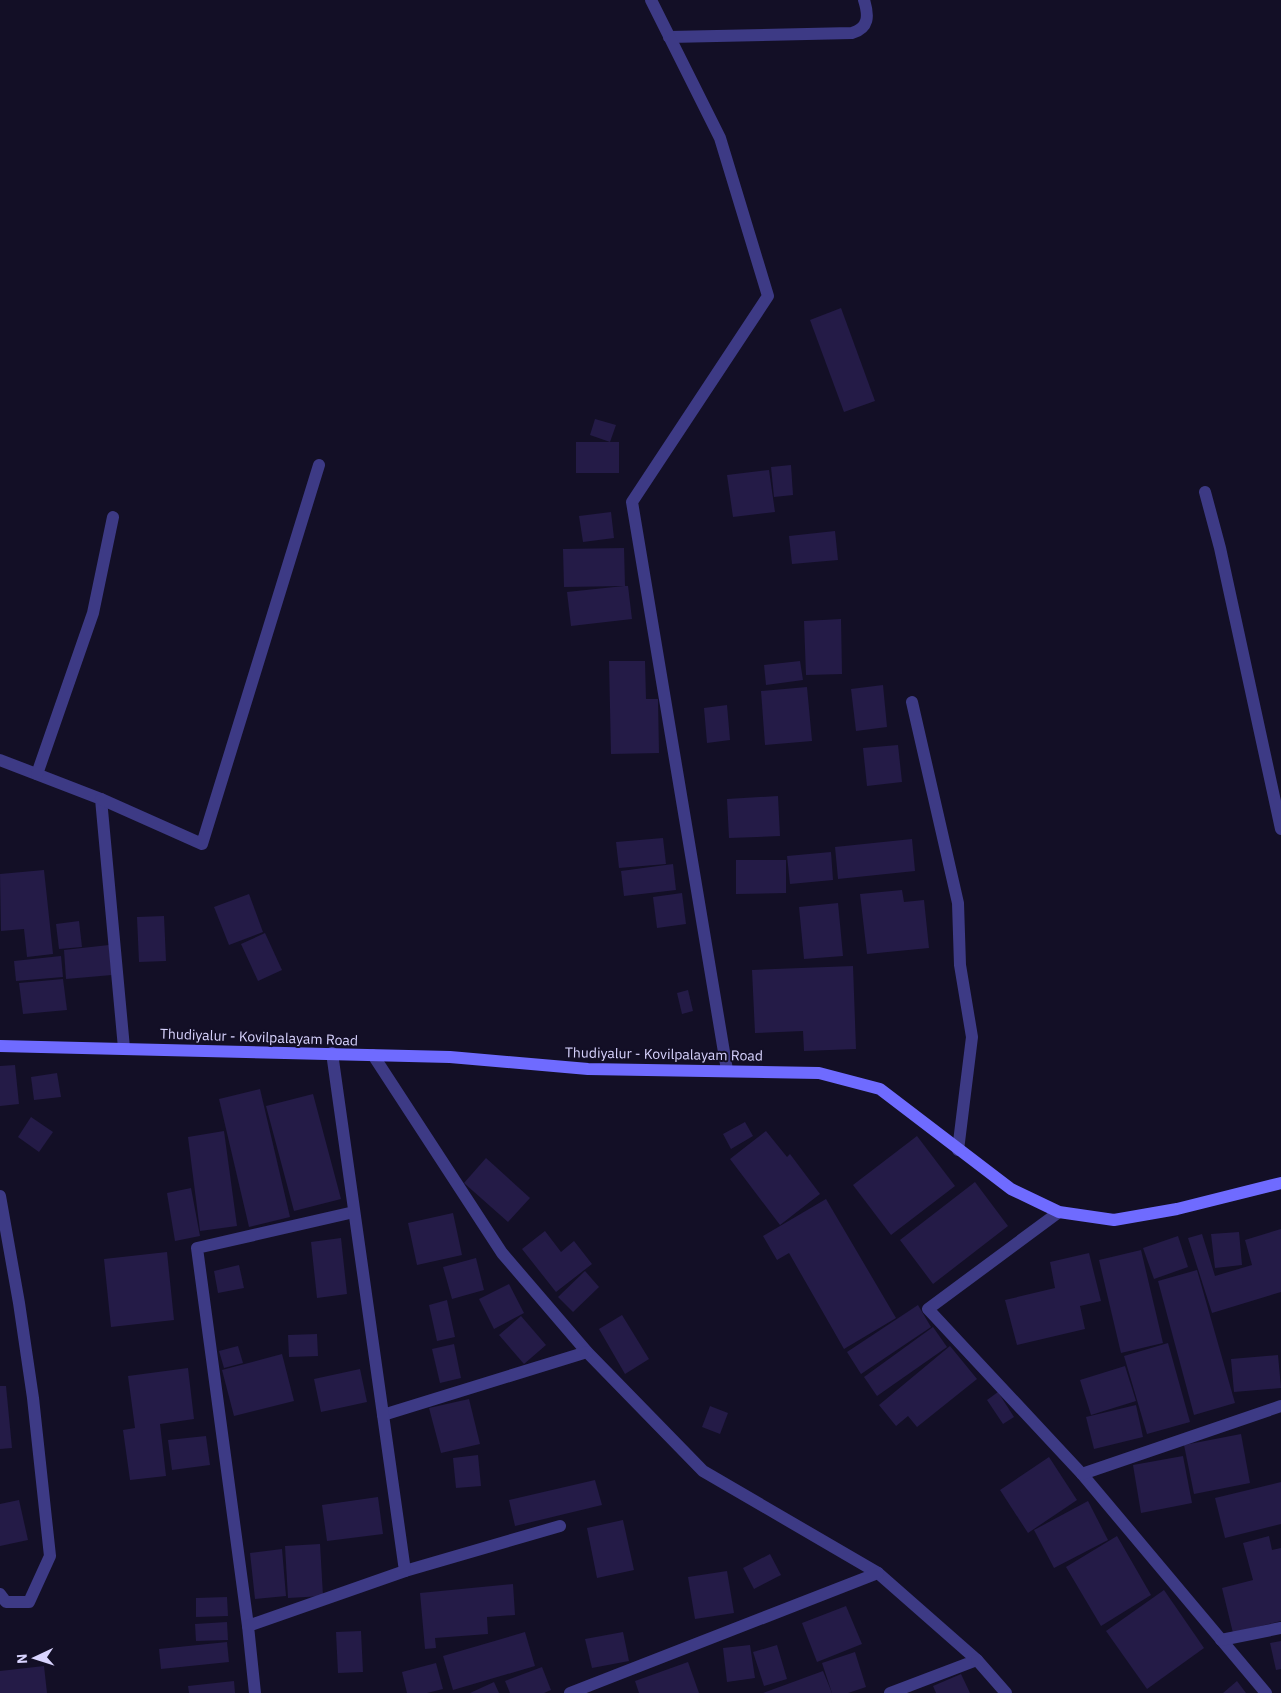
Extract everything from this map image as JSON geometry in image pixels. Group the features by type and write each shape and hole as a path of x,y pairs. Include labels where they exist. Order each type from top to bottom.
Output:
{"main road":[{"name":"Thudiyalur - Kovilpalayam Road","path":"0,1046 450,1057 588,1069 819,1073 880,1089 1011,1189 1059,1212 1114,1220 1177,1209 1281,1183"}],"street":[{"path":"651,0 720,138 768,296 632,502 728,1070"},
{"path":"670,37 852,33 861,30 867,22 868,11 864,0"},
{"path":"0,760 101,799 202,844 319,465"},
{"path":"1205,492 1220,548 1281,829"},
{"path":"37,774 93,613 113,517"},
{"path":"912,702 958,903 960,965 972,1037 958,1150"},
{"path":"101,799 124,1048"},
{"path":"332,1054 405,1571"},
{"path":"373,1055 502,1253 587,1352 703,1471 878,1573 976,1660 1006,1693"},
{"path":"0,1196 33,1398 50,1556 29,1602 6,1602 0,1594"},
{"path":"255,1693 248,1626 197,1248 354,1212"},
{"path":"1059,1212 928,1309 1082,1474 1266,1693"},
{"path":"383,1415 587,1352"},
{"path":"1082,1474 1281,1406"},
{"path":"248,1626 405,1571 560,1526"},
{"path":"570,1693 878,1573"},
{"path":"1221,1640 1281,1628"},
{"path":"890,1693 976,1660"}],"building":[{"path":"841,308 875,401 844,412 810,320"},
{"path":"595,419 616,425 610,442 590,435"},
{"path":"576,442 619,442 619,473 576,473"},
{"path":"791,465 793,495 774,497 771,467"},
{"path":"769,470 775,512 733,517 727,475"},
{"path":"611,512 614,538 583,542 579,516"},
{"path":"835,531 838,560 792,564 789,536"},
{"path":"624,548 625,586 564,587 563,549"},
{"path":"628,586 632,619 571,626 567,592"},
{"path":"841,619 842,674 806,675 804,621"},
{"path":"609,661 645,661 646,699 658,699 659,753 611,754"},
{"path":"800,661 803,680 766,685 764,665"},
{"path":"883,685 887,727 856,731 851,689"},
{"path":"807,687 812,741 765,745 761,691"},
{"path":"727,705 730,740 707,743 704,708"},
{"path":"898,745 902,782 867,786 863,748"},
{"path":"778,796 780,836 729,838 727,799"},
{"path":"663,838 666,864 619,868 616,842"},
{"path":"912,839 915,871 838,879 835,847"},
{"path":"831,852 833,880 790,884 787,856"},
{"path":"736,860 786,860 786,893 736,894"},
{"path":"673,864 676,890 624,896 621,871"},
{"path":"44,870 53,954 27,957 24,929 1,931 0,874"},
{"path":"902,890 904,902 924,900 929,948 867,954 860,894"},
{"path":"682,893 686,924 657,928 653,897"},
{"path":"249,894 263,932 229,945 214,907"},
{"path":"838,903 843,956 804,959 799,907"},
{"path":"164,916 166,961 139,962 137,917"},
{"path":"79,921 82,947 59,949 56,924"},
{"path":"265,933 282,970 258,981 241,944"},
{"path":"109,945 112,975 66,979 64,950"},
{"path":"61,956 63,977 16,981 14,961"},
{"path":"853,966 856,1049 804,1051 803,1031 755,1033 752,970"},
{"path":"63,979 67,1010 23,1014 19,983"},
{"path":"688,990 693,1011 682,1014 677,993"},
{"path":"15,1065 19,1104 0,1106 0,1066"},
{"path":"57,1073 61,1097 34,1100 31,1077"},
{"path":"260,1089 290,1217 249,1227 219,1099"},
{"path":"313,1094 341,1199 294,1211 266,1106"},
{"path":"31,1117 53,1132 39,1152 18,1137"},
{"path":"745,1122 753,1136 731,1149 723,1134"},
{"path":"224,1131 237,1226 200,1231 188,1137"},
{"path":"766,1131 787,1157 790,1154 820,1194 780,1225 730,1159"},
{"path":"917,1136 955,1186 891,1235 853,1185"},
{"path":"486,1158 530,1198 508,1222 464,1183"},
{"path":"975,1182 1008,1226 933,1284 900,1240"},
{"path":"191,1188 200,1236 175,1241 167,1193"},
{"path":"826,1199 896,1318 844,1349 789,1253 777,1260 763,1236"},
{"path":"453,1213 462,1255 417,1265 408,1223"},
{"path":"1281,1229 1281,1292 1212,1313 1188,1238 1202,1234 1215,1276 1252,1265 1245,1240"},
{"path":"545,1231 561,1252 574,1241 592,1264 556,1292 522,1249"},
{"path":"1239,1232 1242,1265 1215,1268 1211,1234"},
{"path":"1178,1236 1188,1267 1154,1279 1143,1248"},
{"path":"341,1238 347,1294 317,1298 311,1242"},
{"path":"1141,1250 1163,1343 1121,1353 1099,1260"},
{"path":"167,1252 174,1320 111,1327 104,1259"},
{"path":"1089,1253 1101,1301 1080,1306 1085,1329 1017,1345 1005,1300 1055,1288 1050,1262"},
{"path":"476,1258 484,1290 452,1299 443,1267"},
{"path":"239,1265 244,1288 218,1293 214,1271"},
{"path":"1197,1270 1235,1403 1194,1415 1158,1281"},
{"path":"585,1271 599,1287 573,1312 558,1297"},
{"path":"509,1284 524,1313 494,1329 479,1299"},
{"path":"447,1300 455,1337 437,1341 429,1305"},
{"path":"918,1305 931,1327 861,1374 847,1352"},
{"path":"622,1315 649,1359 625,1374 599,1329"},
{"path":"521,1316 546,1345 524,1364 499,1335"},
{"path":"933,1327 947,1347 877,1396 864,1377"},
{"path":"317,1334 318,1356 289,1357 288,1335"},
{"path":"1168,1343 1190,1422 1147,1434 1124,1356"},
{"path":"454,1344 461,1378 440,1383 432,1349"},
{"path":"238,1346 243,1363 224,1368 219,1351"},
{"path":"950,1346 977,1379 917,1427 908,1416 896,1426 879,1405"},
{"path":"282,1354 294,1401 234,1416 222,1370"},
{"path":"1278,1355 1281,1388 1234,1392 1231,1359"},
{"path":"1125,1366 1136,1401 1091,1415 1080,1380"},
{"path":"188,1368 194,1419 160,1424 166,1476 130,1480 123,1430 135,1428 128,1376"},
{"path":"360,1369 367,1402 321,1412 314,1379"},
{"path":"0,1386 6,1386 12,1448 0,1449"},
{"path":"998,1392 1014,1417 1003,1424 987,1400"},
{"path":"469,1399 480,1444 441,1453 429,1408"},
{"path":"1136,1405 1143,1437 1094,1449 1086,1417"},
{"path":"710,1406 728,1413 720,1434 702,1427"},
{"path":"1241,1434 1250,1483 1194,1494 1184,1445"},
{"path":"206,1436 210,1465 172,1470 168,1440"},
{"path":"478,1455 481,1486 456,1488 453,1458"},
{"path":"1183,1456 1192,1503 1141,1513 1133,1465"},
{"path":"1049,1457 1077,1500 1028,1533 1000,1490"},
{"path":"595,1480 602,1505 515,1526 509,1500"},
{"path":"1281,1482 1281,1524 1225,1538 1215,1498"},
{"path":"378,1497 383,1534 327,1541 322,1505"},
{"path":"19,1500 28,1540 0,1546 0,1504"},
{"path":"1088,1501 1108,1540 1054,1568 1034,1530"},
{"path":"623,1520 634,1570 597,1578 587,1528"},
{"path":"1117,1536 1151,1595 1101,1626 1066,1567"},
{"path":"1269,1536 1272,1550 1281,1548 1281,1621 1233,1633 1222,1588 1253,1580 1243,1543"},
{"path":"320,1544 323,1596 288,1598 285,1546"},
{"path":"282,1549 286,1596 255,1599 250,1553"},
{"path":"770,1554 781,1575 754,1589 743,1568"},
{"path":"727,1571 734,1613 695,1619 688,1577"},
{"path":"513,1584 515,1615 487,1617 488,1634 435,1638 436,1648 425,1649 420,1593"},
{"path":"1164,1590 1204,1648 1147,1689 1106,1631"},
{"path":"227,1597 228,1616 196,1617 196,1598"},
{"path":"846,1606 862,1644 817,1662 802,1623"},
{"path":"227,1622 228,1640 196,1641 195,1624"},
{"path":"361,1631 363,1672 338,1673 336,1632"},
{"path":"525,1632 535,1666 453,1690 443,1656"},
{"path":"623,1632 629,1661 592,1668 585,1639"},
{"path":"1281,1641 1281,1669 1276,1670 1270,1643"},
{"path":"227,1642 229,1662 161,1669 159,1649"},
{"path":"750,1645 755,1678 727,1682 723,1648"},
{"path":"777,1645 787,1679 764,1686 753,1652"},
{"path":"855,1652 866,1687 848,1693 832,1693 822,1663"},
{"path":"688,1662 699,1693 639,1693 635,1681"},
{"path":"436,1663 443,1689 427,1693 407,1693 402,1672"},
{"path":"44,1666 47,1693 0,1693 0,1671"},
{"path":"542,1667 551,1690 544,1693 510,1693 505,1681"},
{"path":"823,1671 832,1693 763,1693"},
{"path":"961,1674 970,1693 936,1693 933,1686"},
{"path":"234,1681 235,1693 189,1693 188,1686"},
{"path":"1237,1681 1246,1693 1223,1693"},
{"path":"494,1682 499,1693 470,1693"}]}
